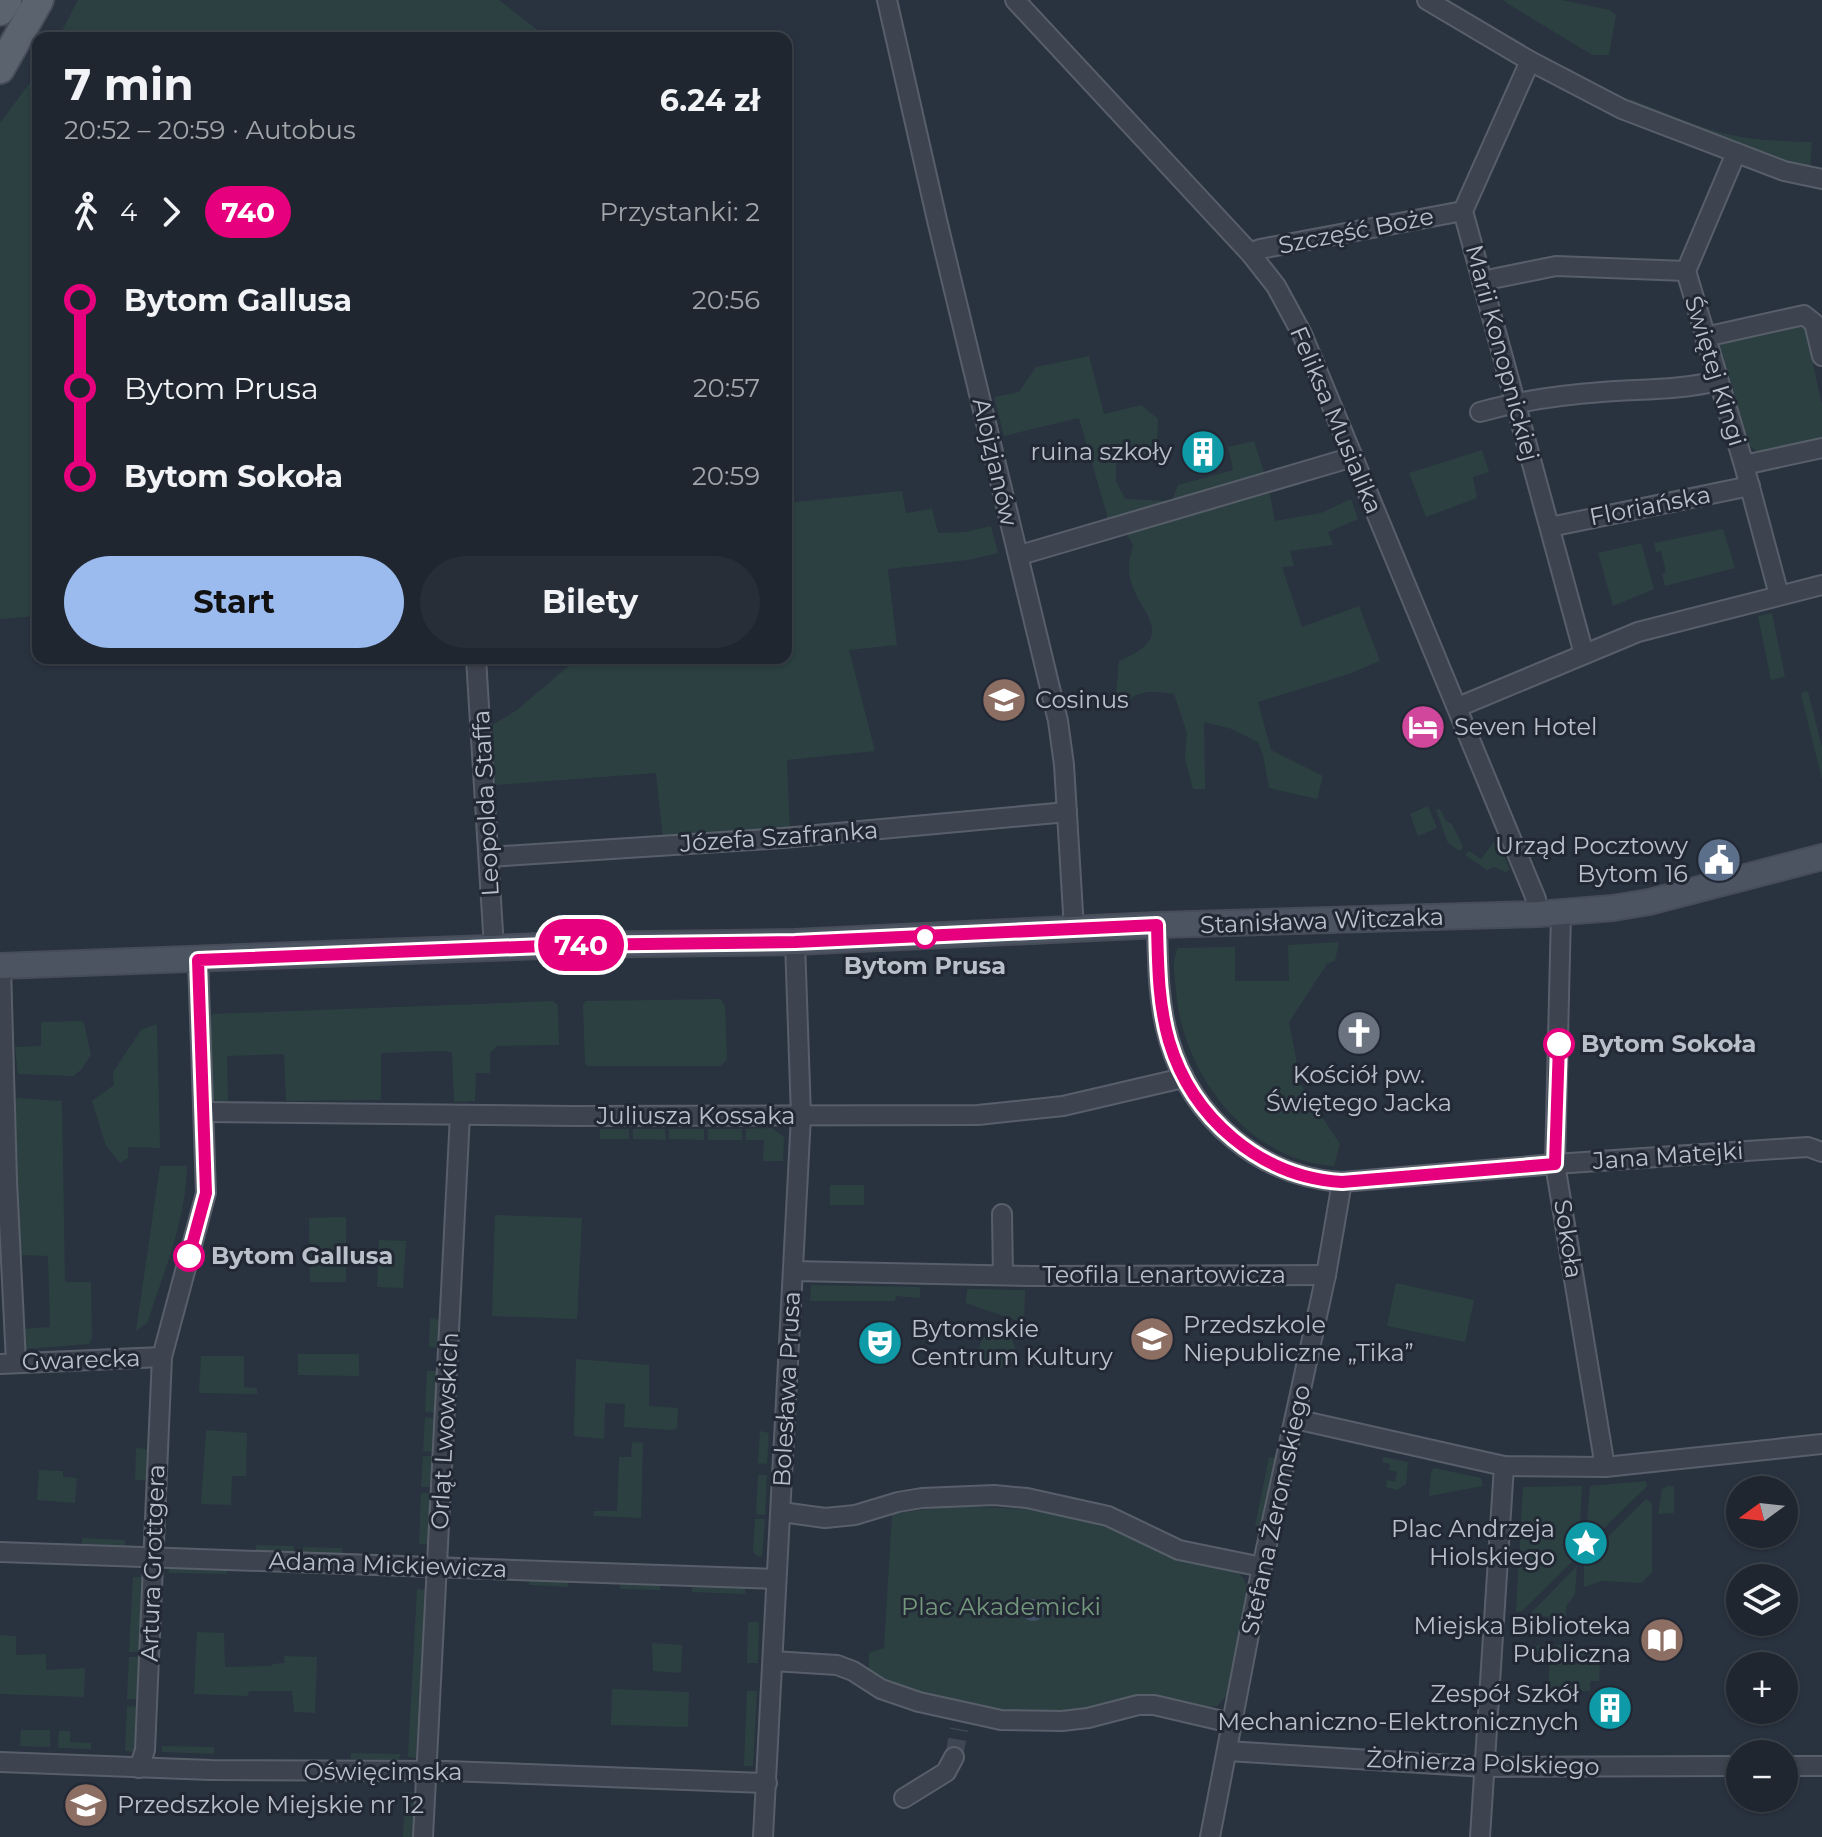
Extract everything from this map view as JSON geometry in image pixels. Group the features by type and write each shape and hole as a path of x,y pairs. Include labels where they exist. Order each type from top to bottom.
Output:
{"main road":[{"path":"0,11 7,0"},
{"path":"0,69 39,0"}],"street":[{"name":"Alojzjanów","path":"887,0 1058,721 1074,929"},
{"name":"Feliksa Musialika","path":"1015,0 1250,253 1276,286 1302,334 1536,899 1549,914"},
{"path":"1427,0 1530,61 1622,109 1784,171 1822,179"},
{"path":"1463,211 1530,61"},
{"name":"Świętej Kingi","path":"1736,153 1686,271 1779,595"},
{"name":"Szczęść Boże","path":"1250,253 1463,211"},
{"name":"Marii Konopnickiej","path":"1463,211 1584,654"},
{"path":"1482,281 1556,266 1686,271"},
{"path":"1705,337 1804,315 1814,323 1822,356"},
{"path":"1480,412 1515,403 1718,381"},
{"path":"1744,465 1822,448"},
{"path":"1027,553 1353,457"},
{"name":"Floriańska","path":"1550,527 1750,486"},
{"path":"1458,707 1638,632 1822,585"},
{"name":"Leopolda Staffa","path":"476,664 494,948"},
{"name":"Józefa Szafranka","path":"489,857 783,838 1067,812"},
{"name":"Stanisława Witczaka","path":"1,966 494,948 795,942 1157,925 1549,914 1649,902 1822,857"},
{"name":"Sokoła","path":"1549,914 1555,1164 1605,1467"},
{"name":"Jana Matejki","path":"1157,925 1161,1003 1169,1040 1183,1078 1200,1104 1229,1135 1263,1161 1308,1178 1342,1182 1804,1147 1822,1152"},
{"name":"Bolesława Prusa","path":"763,1837 801,1116 795,942"},
{"name":"Artura Grottgera","path":"139,1768 145,1750 162,1357 206,1193 198,960"},
{"path":"1,966 8,1363"},
{"name":"Juliusza Kossaka","path":"205,1112 978,1115 1023,1112 1135,1091 1183,1078"},
{"name":"Orląt Lwowskich","path":"423,1837 460,1115"},
{"name":"Stefana Żeromskiego","path":"1210,1837 1262,1567 1326,1275 1342,1182"},
{"path":"1002,1214 1003,1275"},
{"name":"Teofila Lenartowicza","path":"793,1271 1003,1275 1326,1275"},
{"name":"Gwarecka","path":"8,1363 162,1357"},
{"path":"1295,1419 1504,1466 1605,1467 1822,1444"},
{"path":"1480,1837 1504,1466"},
{"path":"781,1512 825,1518 855,1515 922,1498 994,1495 1027,1498 1108,1516 1179,1550 1262,1567"},
{"name":"Adama Mickiewicza","path":"0,1552 776,1579"},
{"path":"773,1661 837,1665 881,1689 961,1721 1062,1721 1088,1718 1138,1705 1154,1705 1231,1723"},
{"name":"Żołnierza Polskiego","path":"1227,1751 1485,1767 1726,1766"},
{"path":"904,1798 946,1772 954,1757"},
{"name":"Oświęcimska","path":"0,1762 767,1783"},
{"path":"1798,1766 1822,1766"}],"green space":[{"path":"78,0 499,0 540,32 61,32"},
{"path":"1502,0 1561,0 1610,10 1616,15 1609,55 1592,55"},
{"path":"32,80 32,616 0,619 0,123"},
{"path":"1630,99 1731,135 1812,142 1810,170 1628,104"},
{"path":"1798,324 1805,328 1822,405 1822,439 1758,452 1750,446 1720,345"},
{"path":"1089,356 1104,414 1141,405 1158,419 1157,448 1144,455 1124,454 1116,465 1116,481 1125,499 1172,501 1178,485 1233,470 1228,447 1254,441 1268,484 1275,521 1321,513 1351,499 1358,519 1328,532 1333,545 1290,551 1294,566 1282,567 1302,627 1359,606 1380,661 1349,674 1258,702 1271,750 1323,776 1317,799 1269,788 1258,742 1232,729 1204,722 1205,789 1193,789 1185,759 1187,733 1174,694 1143,693 1121,704 1116,694 1119,661 1139,651 1149,641 1152,631 1150,620 1132,584 1129,566 1133,545 1127,535 1107,527 1107,515 1079,418 1004,436 994,397 1019,392 1036,367"},
{"path":"1482,450 1489,472 1473,477 1477,498 1426,517 1409,473"},
{"path":"902,491 906,513 932,509 938,533 965,532 991,526 998,553 968,560 888,569 897,645 849,650 875,751 787,760 790,831 663,839 656,773 495,785 489,727 517,710 571,664 792,664 792,502"},
{"path":"1723,529 1735,568 1665,586 1662,574 1666,572 1661,551 1656,552 1654,543"},
{"path":"1641,543 1654,589 1613,606 1598,553"},
{"path":"1772,613 1785,677 1771,680 1758,616"},
{"path":"1808,692 1822,747 1822,779 1801,694"},
{"path":"1428,806 1437,828 1418,836 1410,814"},
{"path":"1440,809 1446,821 1452,824 1463,847 1460,851 1448,843 1436,810"},
{"path":"1497,838 1510,870 1505,872 1494,867 1487,870 1465,855 1469,851 1481,859"},
{"path":"1339,942 1335,961 1327,964 1289,1022 1297,1079 1340,1144 1334,1166 1302,1160 1273,1148 1247,1130 1225,1107 1206,1081 1191,1052 1181,1022 1174,964 1178,948 1235,947 1235,981 1289,981 1288,945"},
{"path":"721,999 725,1006 727,1059 721,1066 588,1066 585,1063 583,1005 586,1001"},
{"path":"553,1001 558,1006 559,1045 497,1046 490,1053 490,1073 476,1073 475,1101 454,1102 452,1053 445,1051 381,1053 381,1100 286,1101 284,1054 227,1056 228,1101 215,1101 211,1096 209,1020 213,1014"},
{"path":"81,1021 91,1055 81,1070 73,1076 18,1074 15,1047 41,1046 41,1022"},
{"path":"157,1024 160,1148 128,1147 128,1158 120,1163 106,1146 92,1101 114,1085 113,1072 141,1030"},
{"path":"14,1100 62,1101 65,1282 91,1282 92,1338 89,1344 25,1349 22,1346 22,1329 50,1327 48,1256 19,1255"},
{"path":"772,1128 784,1137 783,1161 763,1161 764,1140 746,1140 746,1129"},
{"path":"600,1129 629,1129 629,1139 600,1139"},
{"path":"633,1129 665,1129 666,1140 633,1139"},
{"path":"669,1129 704,1129 704,1140 669,1139"},
{"path":"708,1129 742,1129 742,1140 708,1140"},
{"path":"160,1166 187,1166 186,1186 173,1246 147,1323 136,1331"},
{"path":"830,1185 864,1185 864,1205 830,1205"},
{"path":"495,1215 582,1218 577,1319 492,1316"},
{"path":"346,1217 346,1282 310,1282 309,1218"},
{"path":"379,1240 406,1241 403,1288 377,1287"},
{"path":"1396,1283 1474,1300 1465,1342 1387,1326"},
{"path":"811,1285 920,1287 920,1298 896,1296 895,1301 810,1301"},
{"path":"967,1289 1025,1290 1024,1323 966,1303"},
{"path":"434,1318 441,1327 441,1348 429,1347 430,1319"},
{"path":"997,1332 1009,1338 1015,1350 1009,1362 997,1368 985,1362 979,1350 985,1338"},
{"path":"298,1354 359,1354 359,1376 298,1375"},
{"path":"201,1356 244,1356 244,1387 257,1388 257,1394 199,1393"},
{"path":"576,1359 649,1365 649,1406 678,1408 677,1428 624,1427 625,1404 605,1403 604,1439 574,1436"},
{"path":"427,1371 439,1371 437,1413 425,1412"},
{"path":"425,1418 437,1418 435,1452 423,1451"},
{"path":"206,1430 247,1433 246,1476 232,1476 231,1505 201,1504"},
{"path":"760,1431 769,1433 767,1464 758,1463"},
{"path":"632,1442 643,1443 641,1518 594,1516 594,1511 617,1511 619,1457 631,1457"},
{"path":"136,1448 147,1449 146,1480 135,1480"},
{"path":"423,1456 435,1456 433,1487 421,1487"},
{"path":"1269,1457 1276,1458 1262,1528 1255,1526"},
{"path":"1384,1457 1408,1462 1406,1484 1397,1490 1386,1487 1387,1480 1395,1482 1397,1472 1389,1470 1390,1464 1382,1462"},
{"path":"1434,1468 1481,1478 1483,1486 1429,1496"},
{"path":"39,1470 63,1471 63,1477 77,1478 75,1503 37,1500"},
{"path":"758,1475 767,1475 765,1515 756,1514"},
{"path":"1646,1481 1647,1486 1585,1547 1590,1486"},
{"path":"1582,1486 1578,1556 1522,1611 1516,1612 1523,1487"},
{"path":"1674,1486 1674,1513 1658,1514 1662,1489"},
{"path":"421,1493 433,1494 431,1545 419,1544"},
{"path":"1646,1499 1652,1504 1652,1572 1642,1583 1602,1581 1584,1587 1584,1561"},
{"name":"Plac Akademicki","path":"951,1506 1025,1509 1088,1520 1108,1525 1182,1559 1238,1572 1249,1591 1227,1695 1217,1706 1210,1707 1143,1696 1084,1709 1030,1712 945,1700 892,1682 869,1670 869,1653 884,1648 892,1514"},
{"path":"755,1519 765,1519 762,1557 753,1552"},
{"path":"82,1538 125,1540 125,1546 82,1544"},
{"path":"256,1545 294,1546 294,1553 256,1552"},
{"path":"303,1547 342,1548 342,1555 303,1553"},
{"path":"169,1566 228,1568 227,1574 169,1573"},
{"path":"1577,1566 1575,1594 1566,1607 1566,1616 1529,1617 1529,1628 1514,1628 1515,1622 1529,1615"},
{"path":"133,1577 144,1577 141,1652 129,1652"},
{"path":"529,1579 568,1580 568,1587 529,1585"},
{"path":"620,1582 660,1584 660,1590 620,1589"},
{"path":"692,1585 745,1588 745,1594 692,1592"},
{"path":"417,1589 425,1590 416,1758 408,1757"},
{"path":"748,1622 759,1622 758,1663 747,1663"},
{"path":"197,1632 224,1633 225,1667 271,1666 285,1663 284,1656 317,1657 315,1713 294,1712 292,1691 249,1691 248,1696 194,1694"},
{"path":"0,1635 16,1636 16,1655 46,1654 46,1670 85,1668 84,1697 0,1694"},
{"path":"652,1643 682,1645 681,1673 653,1671"},
{"path":"1562,1645 1592,1656 1550,1656 1549,1652 1524,1650 1524,1646"},
{"path":"129,1657 141,1657 139,1699 127,1699"},
{"path":"1549,1661 1600,1661 1599,1681 1590,1681 1590,1691 1549,1691"},
{"path":"612,1689 689,1692 688,1727 611,1725"},
{"path":"747,1691 757,1691 753,1766 744,1766"},
{"path":"127,1706 139,1707 137,1752 125,1751"},
{"path":"21,1730 50,1730 50,1747 20,1746"},
{"path":"59,1731 70,1731 70,1742 91,1743 91,1749 58,1748"},
{"path":"162,1746 214,1747 214,1754 162,1752"},
{"path":"351,1753 401,1754 398,1760 393,1760 351,1759"},
{"path":"405,1792 416,1793 414,1837 403,1837"}],"water":[{"path":"1033,1599 1041,1602 1044,1610 1041,1618 1033,1621 1025,1618 1022,1610 1025,1602"}],"tunnel":[{"path":"954,1757 959,1729"}],"bus line":[{"name":"740","path":"189,1256 206,1193 198,960 568,945 795,942 1157,925 1161,1003 1169,1040 1183,1078 1200,1104 1229,1135 1263,1161 1308,1178 1342,1182 1555,1164 1559,1044"}],"place":[{"name":"ruina szkoły","path":"1203,452"},
{"name":"Cosinus","path":"1004,700"},
{"name":"Seven Hotel","path":"1423,727"},
{"name":"Urząd Pocztowy Bytom 16","path":"1719,860"},
{"name":"Bytom Prusa","path":"925,937"},
{"name":"Kościół pw. Świętego Jacka","path":"1359,1033"},
{"name":"Bytom Sokoła","path":"1559,1044"},
{"name":"Bytom Gallusa","path":"189,1256"},
{"name":"Przedszkole Niepubliczne „Tika”","path":"1152,1339"},
{"name":"Bytomskie Centrum Kultury","path":"880,1343"},
{"name":"Plac Andrzeja Hiolskiego","path":"1586,1543"},
{"name":"Miejska Biblioteka Publiczna","path":"1662,1640"},
{"name":"Zespół Szkół Mechaniczno-Elektronicznych","path":"1610,1708"},
{"name":"Przedszkole Miejskie nr 12","path":"86,1805"}]}
